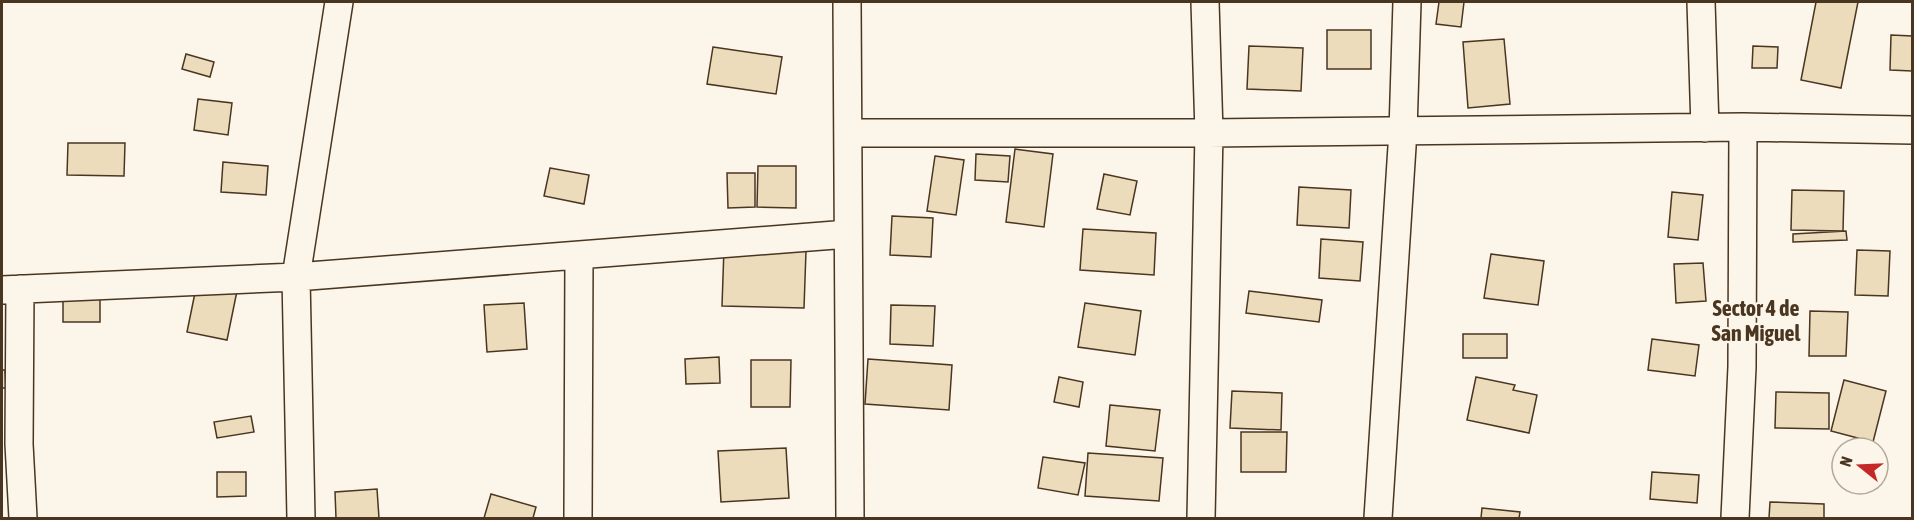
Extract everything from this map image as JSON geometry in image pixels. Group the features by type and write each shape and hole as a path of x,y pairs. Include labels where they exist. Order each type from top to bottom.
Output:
{"street":[{"path":"301,519 296,277 339,2"},
{"path":"847,2 850,519"},
{"path":"1202,519 1209,133 1205,2"},
{"path":"1378,519 1403,131 1407,2"},
{"path":"1701,2 1705,128"},
{"path":"848,134 1209,133 1743,127 1912,130"},
{"path":"1735,519 1742,367 1743,127"},
{"path":"23,519 11,290 296,277 848,234"},
{"path":"579,255 579,519"}],"building":[{"path":"1439,2 1464,2 1461,27 1436,24"},
{"path":"1816,2 1858,2 1841,88 1801,80"},
{"path":"1327,30 1371,30 1371,69 1327,69"},
{"path":"1891,35 1912,36 1912,71 1890,70"},
{"path":"1504,39 1510,104 1468,108 1463,42"},
{"path":"1249,46 1303,48 1301,91 1247,89"},
{"path":"1753,46 1778,47 1777,68 1752,68"},
{"path":"713,47 782,57 776,94 707,84"},
{"path":"186,54 214,62 210,77 182,69"},
{"path":"198,99 232,103 228,135 194,130"},
{"path":"68,143 125,143 124,176 67,175"},
{"path":"1015,149 1053,154 1044,227 1006,222"},
{"path":"976,154 1010,156 1008,182 975,180"},
{"path":"935,156 964,160 956,215 927,211"},
{"path":"223,162 268,166 266,195 221,192"},
{"path":"758,166 796,166 796,208 757,207"},
{"path":"550,168 589,175 584,204 544,196"},
{"path":"727,173 755,173 755,207 728,208"},
{"path":"1104,174 1137,181 1130,215 1097,209"},
{"path":"1299,187 1351,190 1349,228 1297,225"},
{"path":"1792,190 1844,191 1843,231 1791,230"},
{"path":"1672,192 1703,195 1698,240 1668,237"},
{"path":"892,216 933,218 931,257 890,255"},
{"path":"1083,229 1156,233 1154,275 1080,270"},
{"path":"1846,231 1847,240 1793,242 1793,234"},
{"path":"1321,239 1363,242 1360,281 1319,278"},
{"path":"724,248 806,251 804,308 722,306"},
{"path":"1857,250 1890,251 1888,296 1855,295"},
{"path":"1491,254 1544,261 1538,305 1484,298"},
{"path":"1703,263 1706,301 1676,303 1674,264"},
{"path":"197,283 237,291 227,340 187,332"},
{"path":"1249,291 1322,300 1319,322 1246,313"},
{"path":"63,298 100,298 100,322 63,322"},
{"path":"524,303 527,349 487,352 484,305"},
{"path":"1085,303 1141,311 1135,355 1078,347"},
{"path":"891,305 935,306 933,346 890,344"},
{"path":"1810,311 1848,312 1846,356 1809,356"},
{"path":"1463,334 1507,334 1507,358 1463,358"},
{"path":"1652,339 1699,345 1695,376 1648,370"},
{"path":"719,357 720,383 686,384 685,359"},
{"path":"868,359 952,365 949,410 865,404"},
{"path":"751,360 791,360 790,407 751,407"},
{"path":"2,370 5,370 6,388 2,388"},
{"path":"1059,377 1083,382 1079,407 1054,402"},
{"path":"1476,377 1515,385 1513,390 1537,395 1529,433 1467,420"},
{"path":"1844,380 1886,391 1875,436 1850,436 1831,431"},
{"path":"1232,391 1282,393 1281,430 1230,428"},
{"path":"1776,392 1829,393 1829,429 1775,428"},
{"path":"1110,405 1160,410 1155,451 1106,446"},
{"path":"251,416 254,432 217,438 214,422"},
{"path":"1241,432 1287,432 1286,472 1241,472"},
{"path":"786,448 789,498 721,502 718,451"},
{"path":"1088,453 1163,458 1159,501 1085,496"},
{"path":"1043,457 1085,463 1078,495 1038,488"},
{"path":"217,472 246,472 246,496 217,497"},
{"path":"1652,472 1699,475 1697,503 1650,499"},
{"path":"377,489 379,518 336,518 335,492"},
{"path":"491,494 536,507 533,518 484,518"},
{"path":"1770,502 1824,504 1824,518 1769,518"},
{"path":"1482,508 1520,512 1519,518 1481,518"}],"district":[{"name":"Sector 4 de San Miguel","path":"1756,320"}]}
